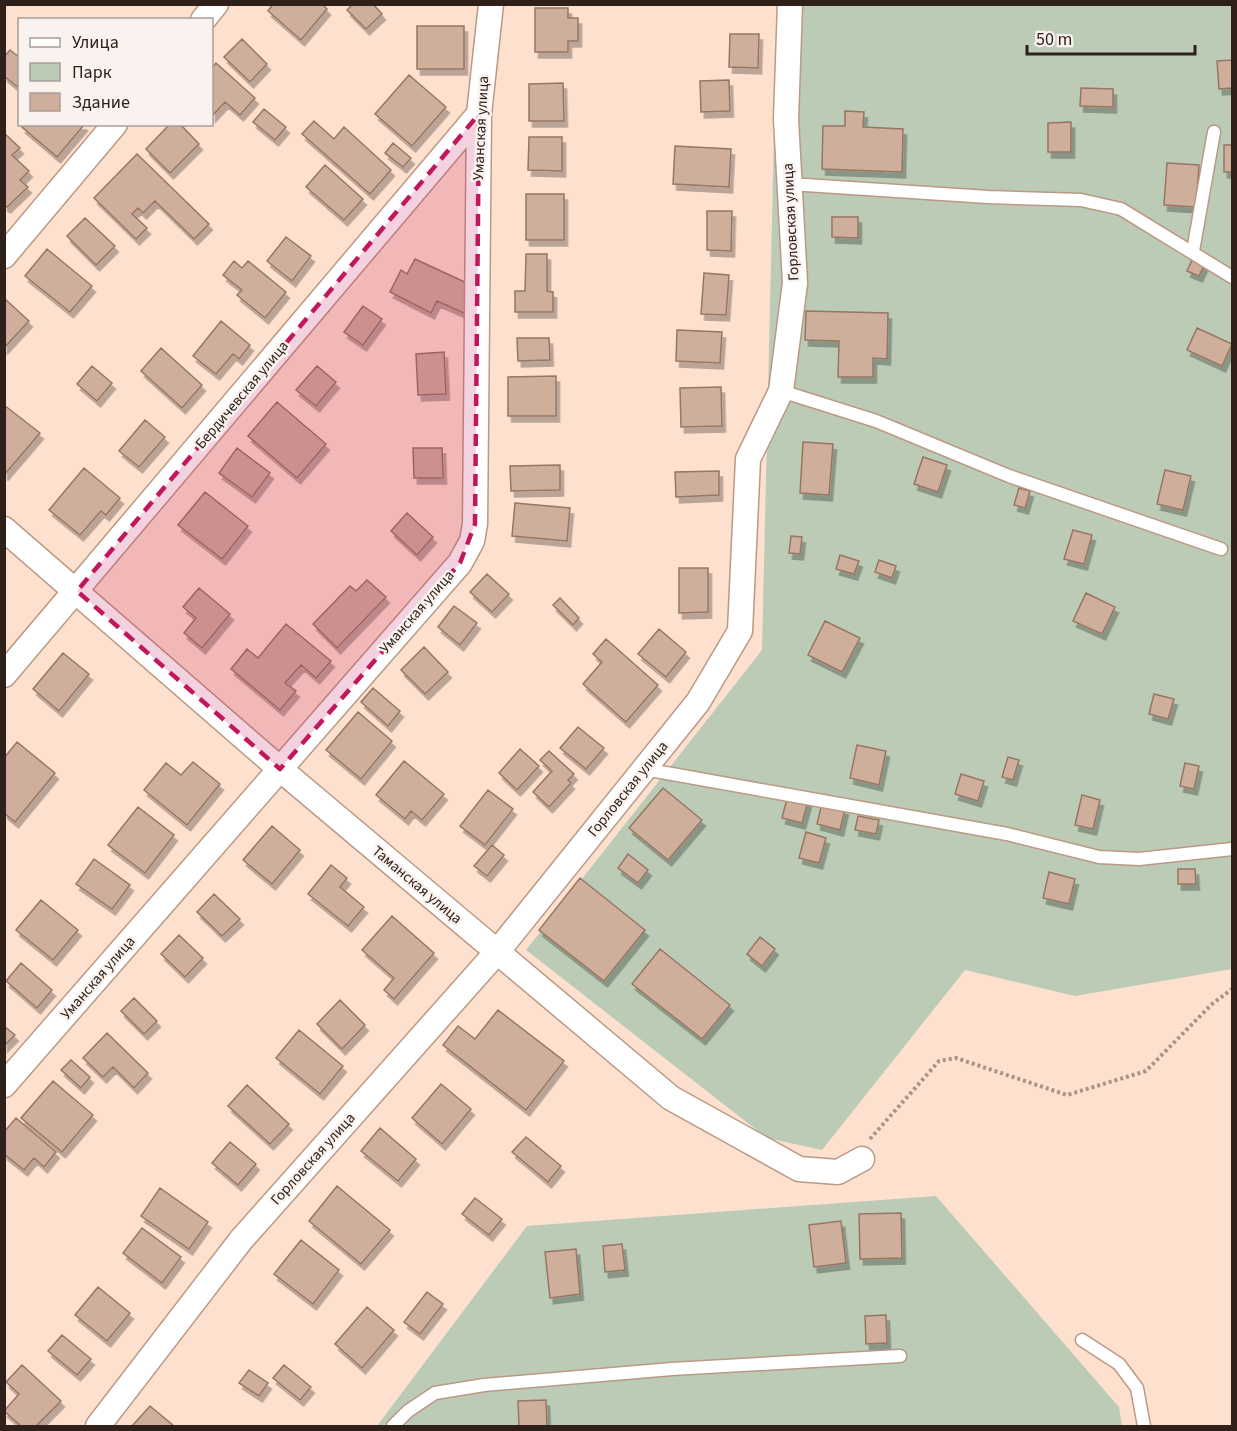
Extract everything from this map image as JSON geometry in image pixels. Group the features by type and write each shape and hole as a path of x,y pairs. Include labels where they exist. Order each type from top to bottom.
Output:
{"street":[{"path":"205,18 216,4"},
{"name":"Уманская улица","path":"4,1085 460,564 472,541 475,524 479,114 491,4"},
{"name":"Горловская улица","path":"98,1426 241,1240 497,952 698,702 740,631 748,459 781,391 795,284 786,119 790,4"},
{"name":"Бердичевская улица","path":"4,675 479,114"},
{"path":"4,256 113,126"},
{"name":"Таманская улица","path":"4,530 280,769 671,1098 799,1169 838,1172 862,1159"}],"lane":[{"path":"1193,251 1214,132"},
{"path":"790,184 1081,200 1121,209 1193,251 1233,278"},
{"path":"781,391 876,421 1009,476 1221,549"},
{"path":"644,769 972,827 1099,856 1139,858 1233,849"},
{"path":"1082,1340 1119,1364 1137,1388 1144,1426"},
{"path":"393,1426 408,1411 435,1393 484,1385 672,1369 900,1356"}],"path":[{"path":"862,1159 869,1140 939,1061 956,1058 1067,1095 1146,1071 1212,1004 1233,989"}],"highlighted area":[{"path":"479,114 475,524 460,563 280,769 77,591"}],"green space":[{"path":"777,5 1232,5 1232,969 1075,996 965,970 822,1150 767,1138 526,950 762,650"},
{"path":"936,1196 1119,1407 1122,1426 377,1426 527,1226"}],"building":[{"path":"273,4 322,4 327,9 301,40 268,11"},
{"path":"353,4 373,4 382,14 366,29 347,10"},
{"path":"535,8 568,8 568,18 578,18 578,41 568,41 568,52 535,52"},
{"path":"417,26 464,26 464,69 417,69"},
{"path":"730,34 759,34 758,68 729,67"},
{"path":"242,39 267,64 250,82 224,57"},
{"path":"10,50 18,56 18,87 4,76 4,57"},
{"path":"1232,60 1232,88 1219,89 1217,61"},
{"path":"216,63 255,98 240,115 225,102 213,115 213,67"},
{"path":"409,75 446,107 412,146 375,114"},
{"path":"729,80 730,111 701,112 700,81"},
{"path":"563,83 564,121 529,121 529,84"},
{"path":"1081,88 1113,89 1113,107 1080,106"},
{"path":"264,109 286,127 275,140 253,122"},
{"path":"845,111 864,112 863,127 903,129 902,172 822,169 823,126 845,126"},
{"path":"314,121 334,139 344,127 391,170 370,194 302,134"},
{"path":"1071,122 1071,152 1048,152 1048,123"},
{"path":"23,126 83,126 57,157"},
{"path":"168,126 182,126 199,144 170,173 146,149"},
{"path":"4,133 20,148 12,155 29,171 20,180 28,187 7,207 4,205"},
{"path":"529,137 562,137 562,171 528,170"},
{"path":"393,143 411,158 403,167 385,153"},
{"path":"1224,145 1232,145 1232,172 1224,172"},
{"path":"675,146 731,149 729,187 673,184"},
{"path":"137,154 209,224 194,239 155,201 143,213 138,208 132,214 147,228 136,239 94,198"},
{"path":"1167,163 1199,165 1196,207 1164,205"},
{"path":"325,165 363,199 344,220 306,187"},
{"path":"526,194 564,194 564,240 526,240"},
{"path":"707,211 732,211 731,251 707,250"},
{"path":"832,217 858,217 858,238 832,237"},
{"path":"85,218 115,246 96,265 67,236"},
{"path":"286,237 311,256 292,281 267,261"},
{"path":"47,249 92,286 70,312 25,276"},
{"path":"526,254 547,254 547,291 553,292 553,312 515,312 515,291 525,291"},
{"path":"1194,256 1206,261 1199,276 1187,271"},
{"path":"415,259 469,284 466,314 437,301 431,313 390,292 401,270 407,274"},
{"path":"234,261 242,268 248,261 286,292 265,318 237,295 242,290 223,275"},
{"path":"704,273 729,275 726,315 701,314"},
{"path":"4,299 29,321 4,348"},
{"path":"363,306 382,319 363,345 344,332"},
{"path":"806,311 888,313 887,359 873,358 873,377 838,377 839,341 805,340"},
{"path":"221,321 250,345 239,359 233,354 216,374 193,356"},
{"path":"1197,328 1232,344 1222,366 1187,350"},
{"path":"677,330 722,332 720,363 676,361"},
{"path":"517,338 549,338 550,360 518,361"},
{"path":"161,348 202,385 182,408 141,371"},
{"path":"444,352 446,394 418,395 416,354"},
{"path":"92,366 112,383 97,401 77,384"},
{"path":"317,366 336,382 316,406 296,390"},
{"path":"556,376 556,416 508,416 508,377"},
{"path":"721,387 722,426 681,427 680,388"},
{"path":"277,402 326,444 297,478 248,436"},
{"path":"4,405 40,433 5,474 4,474"},
{"path":"145,420 165,437 139,467 119,451"},
{"path":"803,442 833,444 829,495 800,493"},
{"path":"237,448 270,473 252,497 219,473"},
{"path":"413,448 442,448 443,478 414,478"},
{"path":"923,457 947,465 938,492 914,484"},
{"path":"560,465 560,490 511,491 510,466"},
{"path":"84,468 120,498 106,515 101,511 80,535 49,510"},
{"path":"1165,470 1191,476 1183,510 1157,504"},
{"path":"719,471 719,495 676,497 675,472"},
{"path":"1019,488 1030,491 1025,508 1014,505"},
{"path":"205,492 248,526 222,559 178,525"},
{"path":"515,503 570,508 567,541 512,536"},
{"path":"407,513 433,537 417,555 391,531"},
{"path":"1073,530 1092,535 1084,564 1064,559"},
{"path":"791,536 802,537 800,554 789,553"},
{"path":"840,555 859,561 854,574 836,569"},
{"path":"879,560 896,566 892,578 875,572"},
{"path":"679,568 708,568 708,612 679,613"},
{"path":"487,574 509,594 492,612 470,592"},
{"path":"367,580 386,597 337,648 313,624 350,586 356,591"},
{"path":"199,588 230,614 202,648 184,633 196,618 183,607"},
{"path":"1086,593 1115,607 1102,634 1073,621"},
{"path":"560,598 579,618 573,625 553,605"},
{"path":"454,606 477,623 460,645 438,627"},
{"path":"825,621 860,638 842,672 808,655"},
{"path":"286,624 331,661 316,678 301,665 285,683 296,691 280,710 231,669 247,649 258,658"},
{"path":"659,629 686,652 666,677 638,654"},
{"path":"606,639 658,685 626,722 583,684 602,662 593,654"},
{"path":"424,647 448,672 425,694 401,670"},
{"path":"63,653 89,674 59,711 33,689"},
{"path":"373,688 400,711 388,726 361,702"},
{"path":"1154,694 1174,699 1168,719 1149,714"},
{"path":"358,712 392,741 361,779 326,750"},
{"path":"578,727 604,748 586,769 560,748"},
{"path":"17,742 55,773 15,822 4,813 4,758"},
{"path":"857,745 886,751 879,785 850,778"},
{"path":"520,749 539,766 517,790 499,773"},
{"path":"549,751 574,774 568,780 571,783 549,807 533,792 552,771 540,760"},
{"path":"1008,757 1019,760 1013,780 1002,777"},
{"path":"404,761 444,794 422,820 411,811 405,819 376,795"},
{"path":"193,762 220,784 187,825 144,790 166,763 181,775"},
{"path":"1185,763 1199,766 1194,789 1180,786"},
{"path":"961,774 984,781 978,801 955,794"},
{"path":"663,788 702,820 668,860 629,828"},
{"path":"488,790 513,809 485,845 460,826"},
{"path":"788,795 808,801 802,823 782,818"},
{"path":"1082,795 1100,800 1093,829 1075,825"},
{"path":"822,803 845,809 840,830 817,824"},
{"path":"138,807 174,835 145,873 108,845"},
{"path":"858,816 879,820 876,834 855,830"},
{"path":"272,826 300,850 272,884 243,860"},
{"path":"806,832 826,838 819,863 799,858"},
{"path":"492,845 504,855 487,876 474,866"},
{"path":"628,854 648,870 638,883 618,868"},
{"path":"94,859 130,885 112,909 76,884"},
{"path":"331,865 347,878 340,887 364,907 348,926 308,894"},
{"path":"1178,869 1195,869 1196,884 1178,884"},
{"path":"1049,872 1075,879 1069,904 1043,898"},
{"path":"580,878 645,930 604,981 539,930"},
{"path":"214,894 240,919 222,936 197,912"},
{"path":"41,900 78,930 53,960 16,930"},
{"path":"392,916 434,953 394,999 384,990 394,978 362,950"},
{"path":"179,935 203,958 185,977 161,954"},
{"path":"760,937 775,949 762,966 747,954"},
{"path":"660,949 730,1005 702,1039 632,984"},
{"path":"21,963 52,990 37,1008 6,981"},
{"path":"134,998 157,1021 144,1034 121,1011"},
{"path":"340,1000 365,1025 342,1049 317,1024"},
{"path":"498,1010 564,1061 526,1110 443,1045 458,1026 475,1039"},
{"path":"4,1026 15,1035 4,1046"},
{"path":"299,1030 343,1066 320,1094 276,1058"},
{"path":"107,1033 148,1073 134,1088 113,1067 103,1077 83,1058"},
{"path":"71,1060 90,1077 81,1088 61,1070"},
{"path":"53,1081 93,1115 62,1152 21,1118"},
{"path":"441,1084 471,1109 442,1144 412,1118"},
{"path":"247,1085 289,1124 270,1144 228,1106"},
{"path":"16,1118 56,1152 44,1167 34,1158 24,1170 4,1154 4,1132"},
{"path":"380,1128 416,1159 398,1181 361,1151"},
{"path":"526,1137 561,1166 548,1182 512,1152"},
{"path":"230,1142 256,1164 238,1185 212,1163"},
{"path":"337,1186 390,1230 361,1264 309,1221"},
{"path":"160,1188 208,1222 189,1249 141,1216"},
{"path":"475,1198 502,1219 489,1235 462,1214"},
{"path":"901,1213 902,1258 860,1259 859,1214"},
{"path":"841,1221 846,1263 814,1267 809,1225"},
{"path":"142,1228 181,1257 162,1283 123,1253"},
{"path":"301,1240 339,1270 313,1304 274,1274"},
{"path":"622,1244 625,1270 605,1272 603,1246"},
{"path":"576,1249 580,1294 550,1298 545,1252"},
{"path":"98,1287 130,1313 107,1341 75,1315"},
{"path":"427,1292 443,1304 420,1334 404,1322"},
{"path":"367,1307 394,1330 362,1368 335,1344"},
{"path":"886,1315 887,1343 866,1344 865,1316"},
{"path":"62,1335 91,1359 77,1375 48,1351"},
{"path":"22,1365 61,1401 36,1426 21,1426 4,1411 19,1394 6,1382"},
{"path":"284,1365 311,1387 300,1400 273,1378"},
{"path":"249,1370 268,1383 259,1396 239,1383"},
{"path":"546,1400 547,1426 519,1426 518,1401"},
{"path":"150,1406 174,1426 132,1426"}]}
